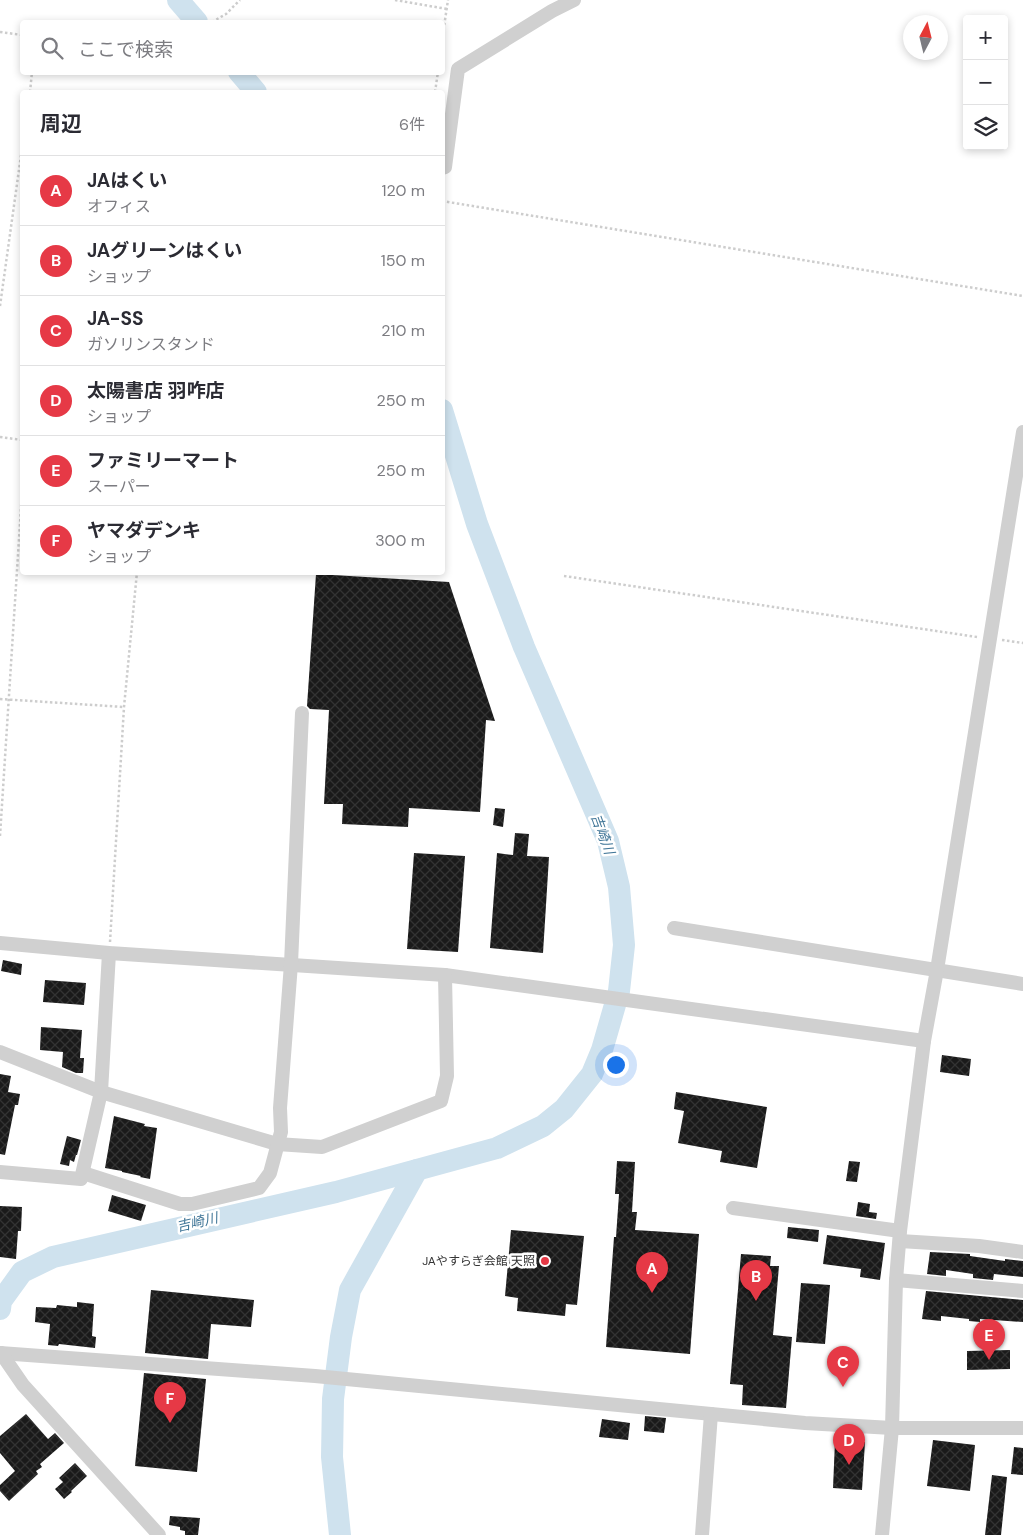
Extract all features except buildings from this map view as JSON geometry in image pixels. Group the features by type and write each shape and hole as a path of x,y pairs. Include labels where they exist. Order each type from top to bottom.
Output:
{"street":[{"path":"445,166 458,69 552,11 574,0"},
{"path":"882,1535 892,1428 896,1280 924,1041 1023,432"},
{"path":"83,1173 180,1204 192,1204 259,1188 270,1173 281,1132 280,1108 291,964 302,713"},
{"path":"674,928 1023,984"},
{"path":"0,943 109,954 445,975 924,1041"},
{"path":"0,1172 81,1179 101,1092 109,954"},
{"path":"0,1052 101,1092 278,1144 322,1147 441,1101 447,1076 445,975"},
{"path":"733,1208 900,1236 1023,1252"},
{"path":"896,1280 1023,1291"},
{"path":"0,1353 314,1376 805,1423 892,1428 1023,1428"},
{"path":"0,1353 23,1385 159,1535"},
{"path":"702,1535 712,1414"}],"path":[{"path":"216,20 226,14 240,0"},
{"path":"395,0 446,9"},
{"path":"445,20 448,0"},
{"path":"0,32 20,35"},
{"path":"30,90 32,75"},
{"path":"436,90 438,75"},
{"path":"0,306 20,162"},
{"path":"445,201 1023,296"},
{"path":"0,437 20,440"},
{"path":"0,836 20,522"},
{"path":"109,954 124,707 137,575"},
{"path":"564,576 1023,644"},
{"path":"0,699 124,707"}],"waterway":[{"name":"吉崎川","path":"178,0 195,20"},
{"name":"吉崎川","path":"242,75 254,90"},
{"name":"吉崎川","path":"0,1309 1,1301 22,1272 53,1257 336,1192 497,1148 543,1126 564,1109 592,1074 602,1050 619,991 624,945 619,887 608,841 524,647 477,524 445,420"},
{"name":"吉崎川","path":"340,1535 332,1457 333,1399 341,1337 350,1290 417,1170"}],"place":[{"name":"JAやすらぎ会館 天照","path":"545,1261"},
{"name":"JAはくい","path":"652,1293"},
{"name":"JAグリーンはくい","path":"756,1301"},
{"name":"ファミリーマート","path":"989,1360"},
{"name":"JA-SS","path":"843,1387"},
{"name":"ヤマダデンキ","path":"170,1423"},
{"name":"太陽書店 羽咋店","path":"849,1465"}]}
